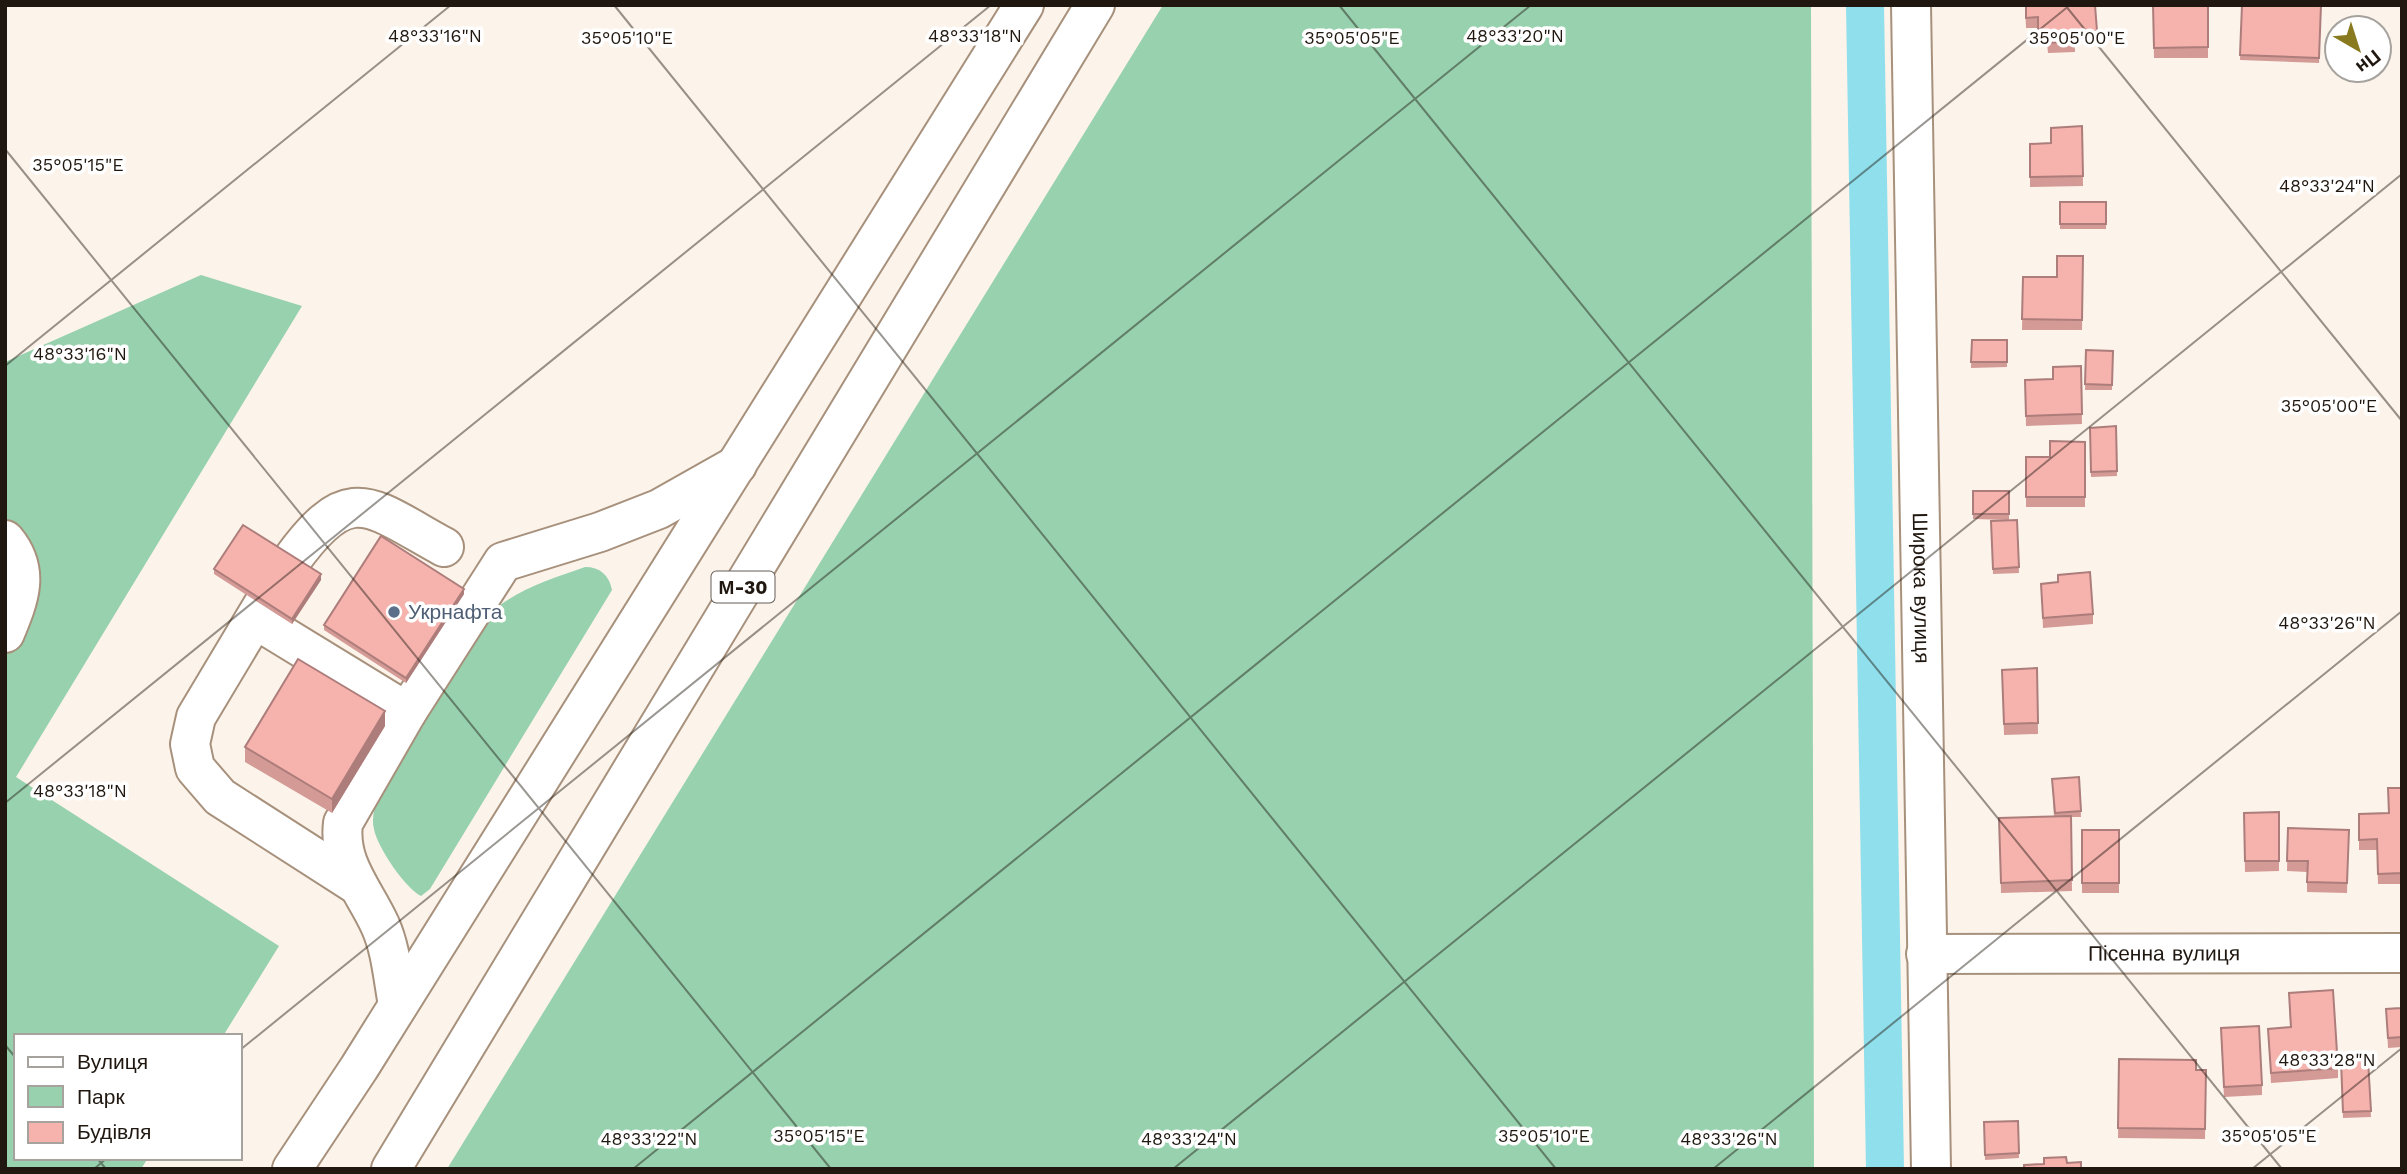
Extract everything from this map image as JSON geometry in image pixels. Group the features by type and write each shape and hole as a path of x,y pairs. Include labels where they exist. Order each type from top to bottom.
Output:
{"main road":[{"path":"292,1169 398,1005 1024,5"},
{"name":"М-30","path":"391,1169 1095,5"},
{"name":"Широка вулиця","path":"1911,5 1922,484 1926,954 1931,1169"},
{"path":"291,561 314,529 334,514 354,506 376,511 437,559 503,562 600,532 659,509 737,464"},
{"path":"5,540 17,554 22,593 5,632"},
{"path":"398,1005 388,949 380,925 354,883 341,840 343,823 407,712 503,562"},
{"path":"354,883 219,797 195,768 190,744 196,717 259,612 365,672 407,712"},
{"name":"Пісенна вулиця","path":"1926,954 2402,953"}],"green space":[{"path":"1163,5 1811,5 1814,1169 447,1169"},
{"path":"201,275 302,306 16,777 279,946 224,1034 14,1034 14,1160 147,1160 141,1169 5,1169 5,362"},
{"path":"585,567 595,568 603,573 612,590 430,889 421,896 400,876 376,837 373,821 378,796 487,616 521,592"}],"building":[{"path":"2026,5 2095,5 2097,31 2074,32 2075,41 2048,43 2047,31 2038,32 2038,17 2026,18"},
{"path":"2153,5 2208,5 2208,47 2154,48"},
{"path":"2242,5 2321,5 2319,58 2240,55"},
{"path":"2082,126 2083,176 2030,177 2030,144 2051,143 2051,128"},
{"path":"2060,202 2106,202 2106,224 2060,224"},
{"path":"2057,256 2083,256 2082,320 2022,319 2023,277 2057,277"},
{"path":"1972,340 2007,340 2007,362 1971,362"},
{"path":"2086,350 2113,351 2112,385 2085,384"},
{"path":"2081,366 2082,414 2026,416 2025,380 2053,379 2053,367"},
{"path":"2116,426 2117,471 2091,472 2090,428"},
{"path":"2050,441 2085,442 2085,497 2026,497 2026,457 2050,457"},
{"path":"1973,491 2009,491 2009,514 1973,514"},
{"path":"2017,520 2019,567 1993,569 1991,521"},
{"path":"243,525 321,574 292,619 214,569"},
{"name":"Укрнафта","path":"381,536 464,589 406,678 324,625"},
{"path":"2090,572 2093,614 2043,618 2041,584 2058,582 2058,575"},
{"path":"298,659 385,711 332,799 245,747"},
{"path":"2037,668 2038,723 2004,724 2002,670"},
{"path":"2079,777 2081,811 2055,813 2052,779"},
{"path":"2388,788 2402,788 2402,873 2378,874 2377,839 2359,840 2359,814 2389,813"},
{"path":"2279,812 2279,861 2245,861 2244,813"},
{"path":"2071,816 2072,880 2001,883 1999,818"},
{"path":"2288,828 2349,830 2347,883 2307,882 2308,861 2287,861"},
{"path":"2082,830 2119,830 2119,883 2082,883"},
{"path":"2333,990 2338,1068 2271,1073 2268,1029 2291,1027 2289,993"},
{"path":"2401,998 2402,1037 2388,1038 2386,1009 2401,1008"},
{"path":"2259,1026 2262,1085 2224,1087 2221,1028"},
{"path":"2119,1059 2196,1060 2196,1070 2206,1070 2205,1129 2118,1128"},
{"path":"2368,1060 2371,1111 2343,1112 2341,1061"},
{"path":"2018,1121 2019,1153 1985,1155 1984,1122"},
{"path":"2066,1157 2067,1163 2081,1162 2081,1169 2024,1169 2024,1165 2044,1164 2044,1158"}],"waterway":[{"path":"1865,5 1885,1169"}],"place":[{"name":"Укрнафта","path":"394,612"}]}
